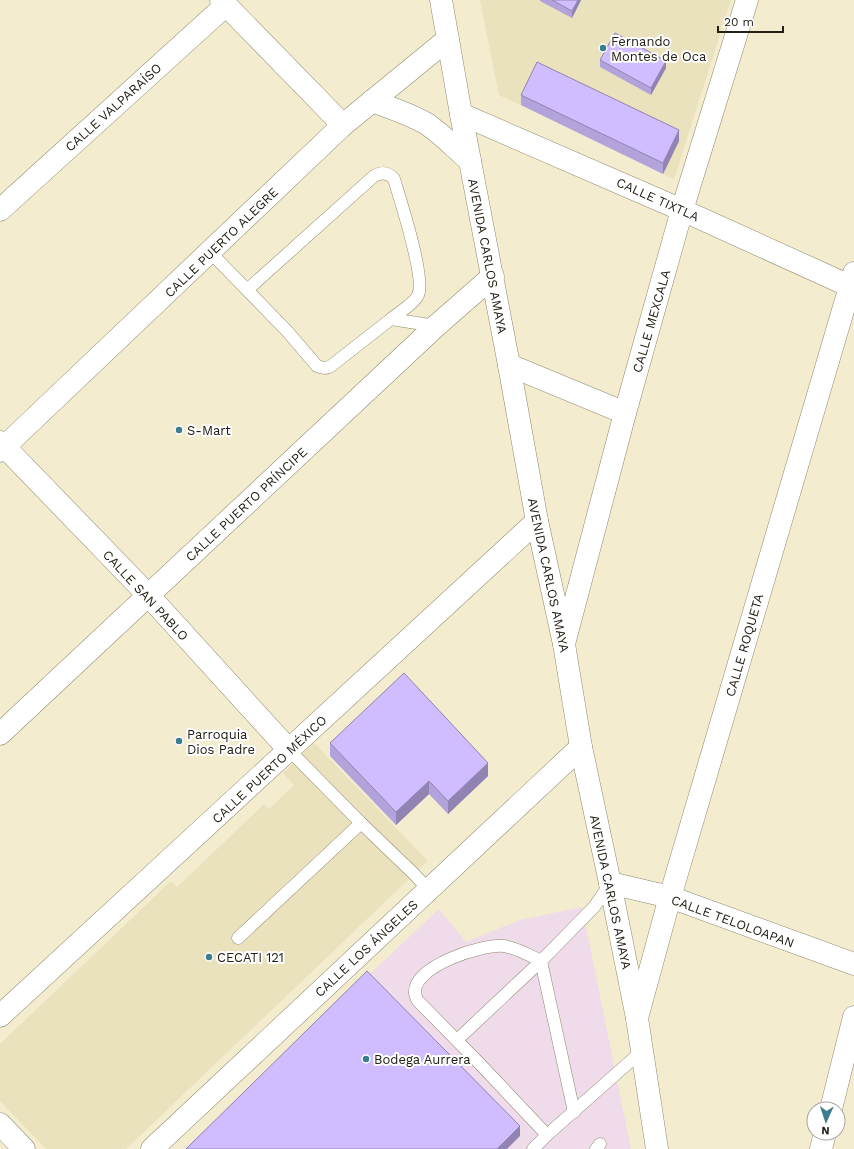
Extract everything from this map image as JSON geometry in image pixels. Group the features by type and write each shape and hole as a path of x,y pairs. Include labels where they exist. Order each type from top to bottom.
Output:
{"street":[{"name":"AVENIDA CARLOS AMAYA","path":"441,0 460,114 493,276 537,521 564,644 581,746 637,1018 657,1149"},
{"name":"CALLE MEXCALA","path":"564,644 624,413 682,210 747,0"},
{"path":"223,2 343,125"},
{"name":"CALLE VALPARAÍSO","path":"0,210 223,2"},
{"name":"CALLE PUERTO ALEGRE","path":"2,447 343,125 448,39"},
{"path":"372,101 413,116 443,136 470,161"},
{"name":"CALLE TIXTLA","path":"460,114 853,282"},
{"name":"CALLE PUERTO PRÍNCIPE","path":"0,734 436,326 493,276"},
{"name":"CALLE ROQUETA","path":"637,1018 670,897 853,282"},
{"path":"509,365 624,413"},
{"name":"CALLE SAN PABLO","path":"2,447 149,596 289,750"},
{"name":"CALLE PUERTO MÉXICO","path":"0,1016 537,521"},
{"name":"CALLE LOS ÁNGELES","path":"152,1149 581,746"},
{"name":"CALLE TELOLOAPAN","path":"610,884 670,897 854,964"},
{"path":"833,1101 854,1016"},
{"path":"0,1124 24,1149"}],"lane":[{"path":"210,252 248,290 317,366 327,368 391,319 417,297 420,290 410,232 392,176 384,173 374,176 248,290"},
{"path":"391,319 436,326"},
{"path":"289,750 429,890"},
{"path":"238,938 361,823"},
{"path":"457,1040 541,961 594,907 610,884"},
{"path":"541,961 521,951 504,946 485,947 462,953 439,964 420,978 414,994 418,1002 457,1040 547,1135"},
{"path":"541,961 574,1112"},
{"path":"533,1149 642,1051"}],"shaded area":[{"name":"Fernando Montes de Oca","path":"480,0 731,0 674,179 499,95"},
{"name":"CECATI 121","path":"314,743 428,861 126,1149 46,1149 0,1101 0,1044 171,881 177,887 264,804 269,809 294,785 283,773"},
{"path":"582,907 631,1149 184,1149 439,909 466,942 520,920"}],"building":[{"path":"552,0 578,0 572,11"},
{"path":"615,33 666,61 651,88 600,60"},
{"path":"537,62 679,130 663,163 521,95"},
{"path":"404,673 488,763 448,801 429,781 396,812 330,743"},
{"name":"Bodega Aurrera","path":"367,971 520,1126 497,1149 186,1149"}],"place":[{"name":"Fernando Montes de Oca","path":"603,48"},
{"name":"S-Mart","path":"179,430"},
{"name":"Parroquia Dios Padre","path":"179,741"},
{"name":"CECATI 121","path":"209,957"},
{"name":"Bodega Aurrera","path":"366,1059"}]}
